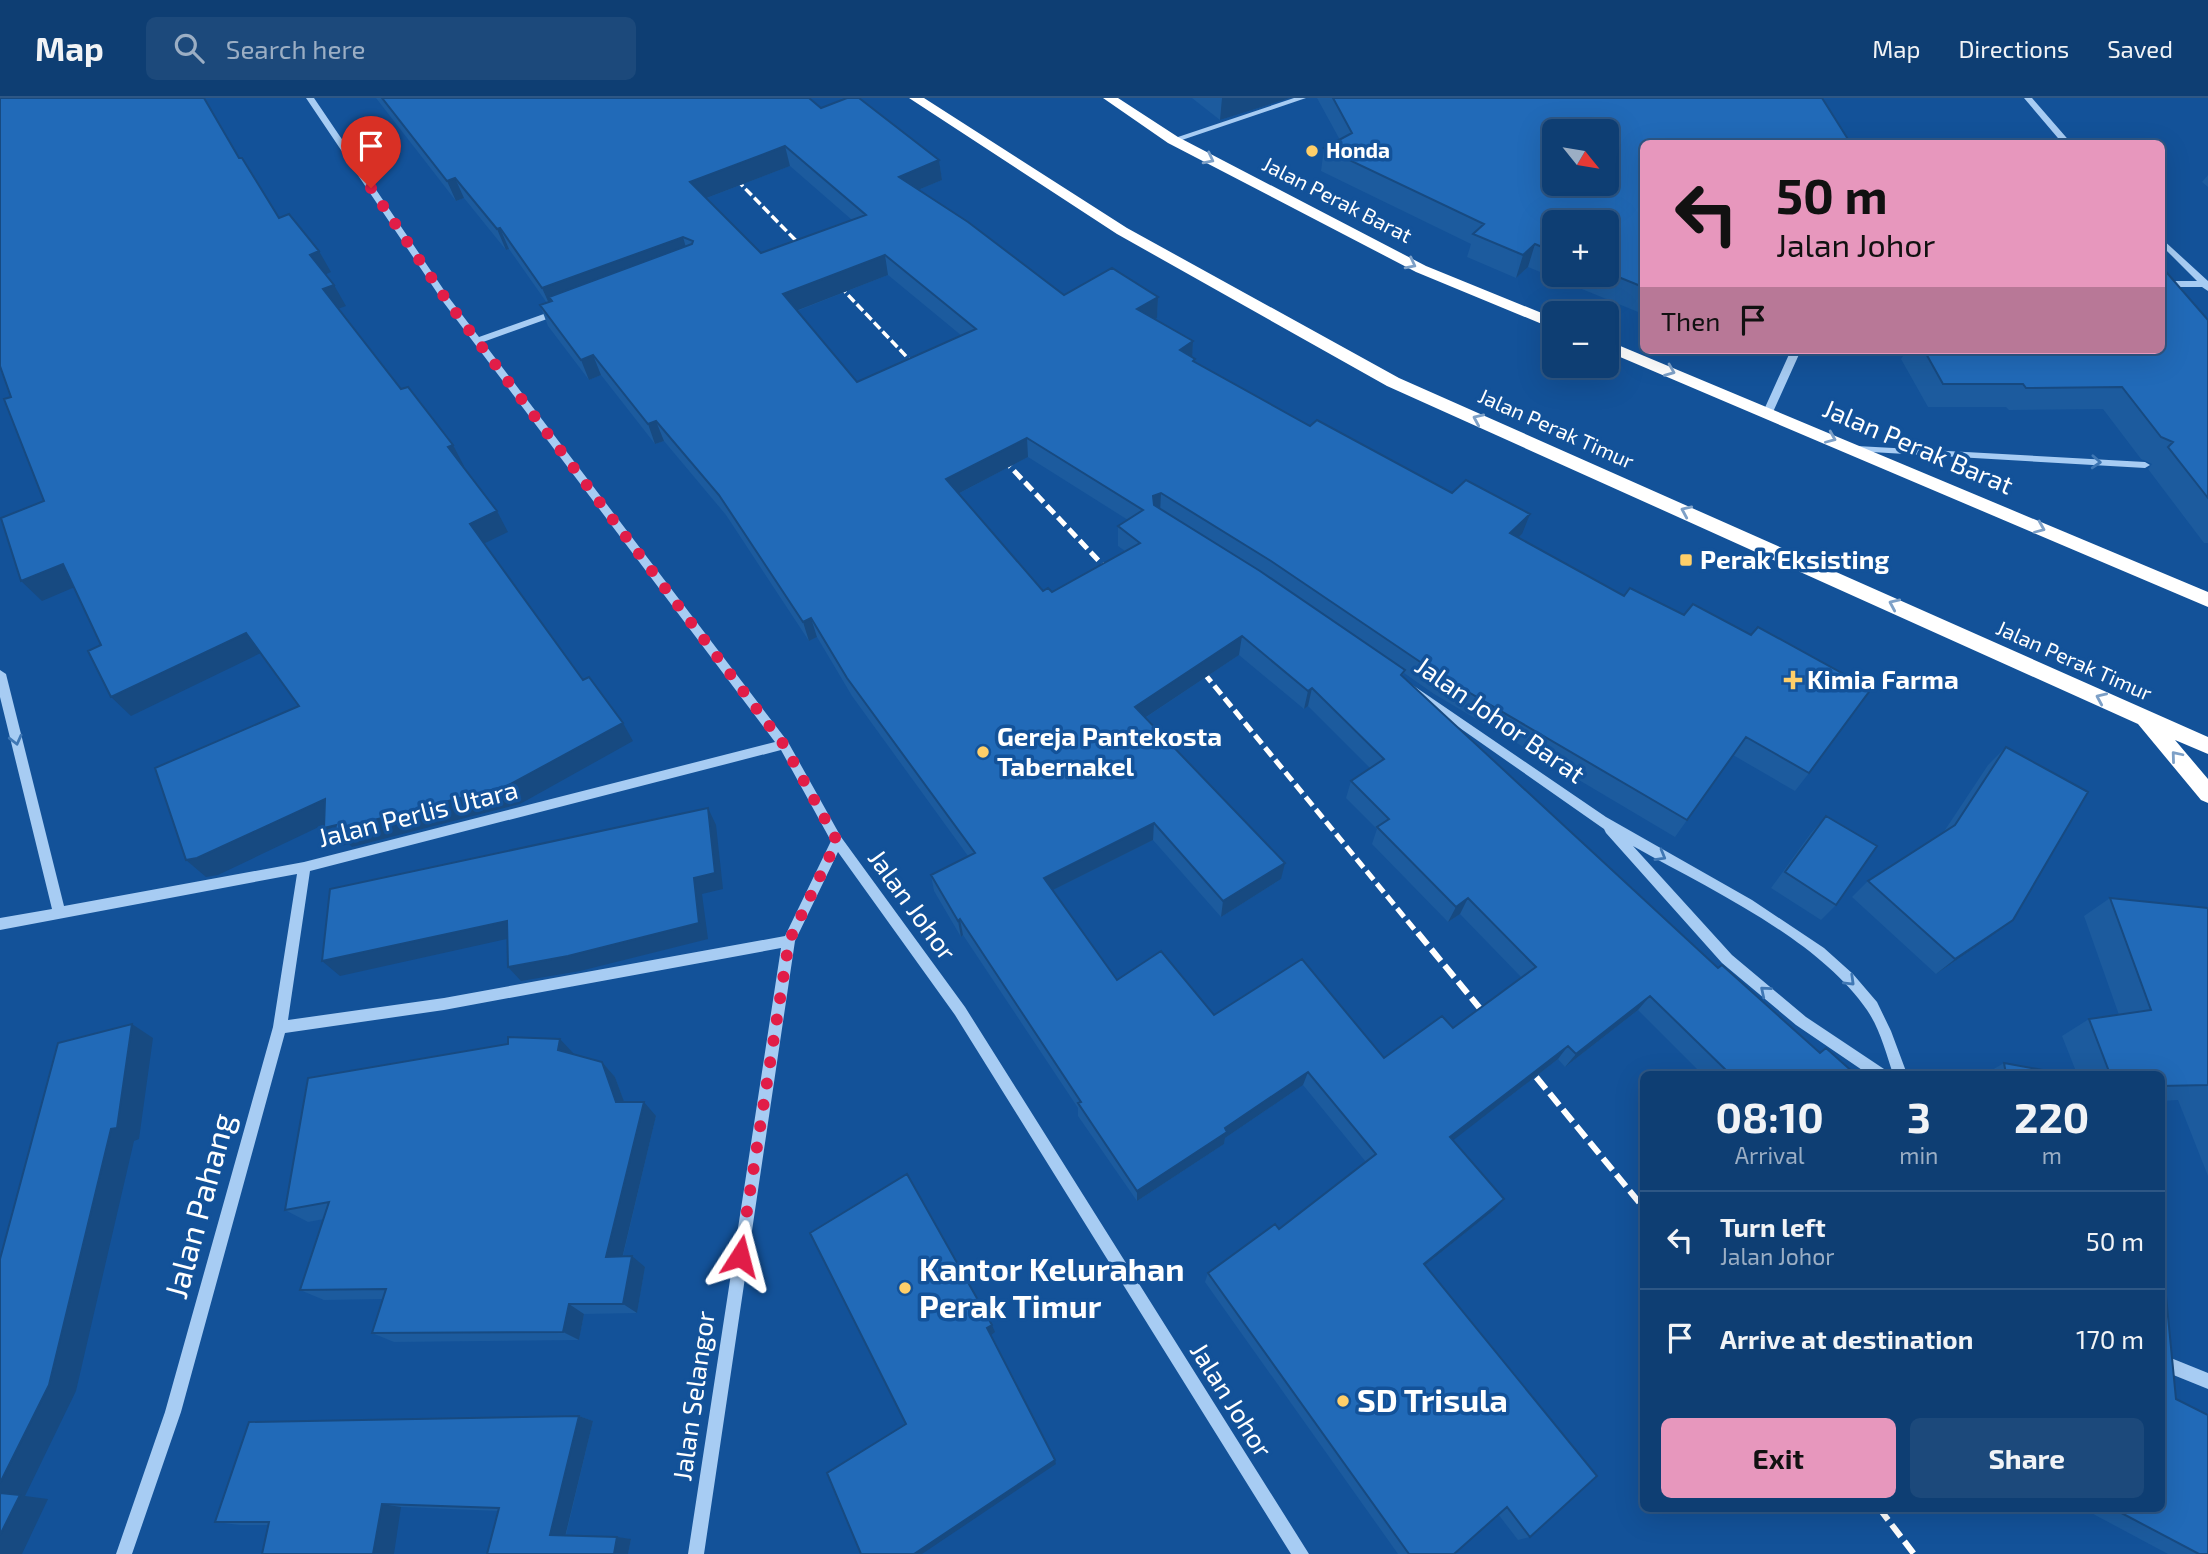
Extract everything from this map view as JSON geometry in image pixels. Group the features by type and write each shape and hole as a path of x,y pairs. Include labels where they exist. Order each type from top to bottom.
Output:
{"highway":[{"name":"Jalan Perak Timur","path":"915,98 1122,231 1394,382 2208,746"},
{"name":"Jalan Perak Barat","path":"1109,98 1173,140 1422,269 1542,319"},
{"name":"Jalan Perak Barat","path":"1619,350 2208,600"},
{"path":"2144,718 2208,794"}],"street":[{"name":"Jalan Johor","path":"310,98 447,301 784,745 837,841 960,1011 1301,1554"},
{"path":"1173,140 1302,98"},
{"path":"2028,98 2065,140"},
{"path":"2165,244 2207,285"},
{"path":"2165,284 2207,285"},
{"path":"478,341 568,309"},
{"path":"1768,412 1794,354"},
{"path":"1857,449 2145,465"},
{"path":"0,674 59,911"},
{"name":"Jalan Johor Barat","path":"1399,680 1602,821 1772,921 1824,958 1857,987 1871,1006 1882,1024 1899,1071"},
{"name":"Jalan Perlis Utara","path":"0,924 304,867 784,745"},
{"name":"Jalan Johor Barat","path":"1602,821 1727,959 1801,1021 1875,1071"},
{"name":"Jalan Selangor","path":"696,1554 789,941 837,841"},
{"name":"Jalan Pahang","path":"124,1554 173,1412 279,1027 304,867"},
{"path":"279,1027 443,1004 789,941"},
{"path":"2165,1364 2208,1381"}],"building":[{"path":"0,98 204,98 239,158 242,158 279,218 289,214 319,251 310,255 334,285 323,289 401,389 408,387 453,445 448,447 497,511 470,524 583,680 589,677 623,723 507,786 335,830 336,825 324,828 325,799 197,858 186,860 155,768 299,706 246,633 111,697 88,651 101,645 63,564 21,581 1,518 44,501 4,399 11,397 0,366"},
{"path":"382,98 809,98 821,108 847,98 859,98 939,160 899,177 968,222 1064,295 1112,268 1158,297 1137,309 1193,341 1180,350 1195,359 1193,361 1310,426 1317,420 1452,493 1466,480 1530,514 1510,533 1624,596 1630,588 1684,615 1693,604 1751,635 1758,627 1871,689 1809,773 1746,737 1687,820 1441,676 1271,561 1161,493 1153,496 1154,505 1260,571 1405,670 1401,675 1718,968 1722,965 1820,1053 1826,1048 1852,1071 1727,1071 1650,996 1576,1054 1568,1046 1450,1137 1504,1199 1424,1264 1597,1476 1530,1537 1507,1507 1454,1554 1409,1554 1208,1273 1275,1224 1279,1229 1376,1154 1308,1072 1225,1128 1227,1132 1137,1191 960,919 958,921 931,875 975,853 847,678 811,618 803,622 719,495 656,421 648,424 593,355 581,360 540,305 552,301 549,297 692,244 693,241 683,237 542,288 500,228 497,229 455,178 447,181","holes":["785,146 866,215 761,253 690,182","885,255 976,329 857,382 783,294","1027,438 1143,510 1118,526 1140,543 1052,592 1048,588 1043,591 946,479","1242,636 1308,691 1312,688 1384,759 1351,781 1389,819 1377,827 1456,907 1468,898 1536,967 1453,1028 1442,1016 1384,1058 1302,959 1214,1015 1161,951 1117,980 1044,878 1154,823 1223,901 1285,863 1135,707"]},
{"path":"1333,98 1822,98 1848,140 1640,140 1640,286 1619,277 1619,210 1542,210 1542,247 1535,244 1523,255 1473,234 1484,224 1324,148 1352,133"},
{"path":"2165,271 2208,320 2208,498 2168,447 2173,442 2161,437 2122,387 2026,388 2023,384 1943,384 1926,354 2165,354"},
{"path":"2006,747 2088,792 2013,920 1955,959 1868,881 1955,825"},
{"path":"708,808 715,873 694,878 699,923 568,956 508,967 507,921 322,961 330,889"},
{"path":"1826,816 1877,846 1836,905 1785,872"},
{"path":"2110,898 2208,908 2208,1085 2165,1086 2165,1071 2109,1071 2089,1019 2151,1010"},
{"path":"132,1024 117,1128 111,1129 49,1385 0,1483 0,1259 58,1043"},
{"path":"508,1037 560,1039 558,1050 602,1062 616,1102 644,1102 606,1257 632,1256 623,1304 569,1304 563,1332 372,1333 386,1289 300,1290 329,1202 285,1210 308,1078 508,1044"},
{"path":"2004,1063 2048,1071 2005,1071"},
{"path":"907,1174 992,1325 987,1328 1055,1460 914,1554 861,1554 827,1473 906,1424 810,1233"},
{"path":"2165,1285 2176,1399 2208,1415 2208,1554 2199,1554 2120,1512 2165,1512"},
{"path":"579,1416 550,1535 617,1537 614,1554 487,1554 499,1508 382,1504 373,1554 262,1554 269,1522 215,1522 249,1422"},
{"path":"0,1493 20,1495 0,1535"}],"railway":[{"path":"728,171 809,254"},
{"path":"831,277 922,373"},
{"path":"996,452 1004,461"},
{"path":"1003,459 1114,577"},
{"path":"1194,661 1419,935"},
{"path":"1418,933 1492,1023"},
{"path":"1523,1061 1640,1203"},
{"path":"1882,1512 1914,1554"}],"place":[{"name":"Honda","path":"1312,151"},
{"name":"Perak Eksisting","path":"1686,560"},
{"name":"Kimia Farma","path":"1793,680"},
{"name":"Gereja Pantekosta Tabernakel","path":"983,752"},
{"name":"Kantor Kelurahan Perak Timur","path":"905,1288"},
{"name":"SD Trisula","path":"1343,1401"}],"route":[{"path":"371,188 447,301 784,745 837,841 789,941 740,1256"}]}
